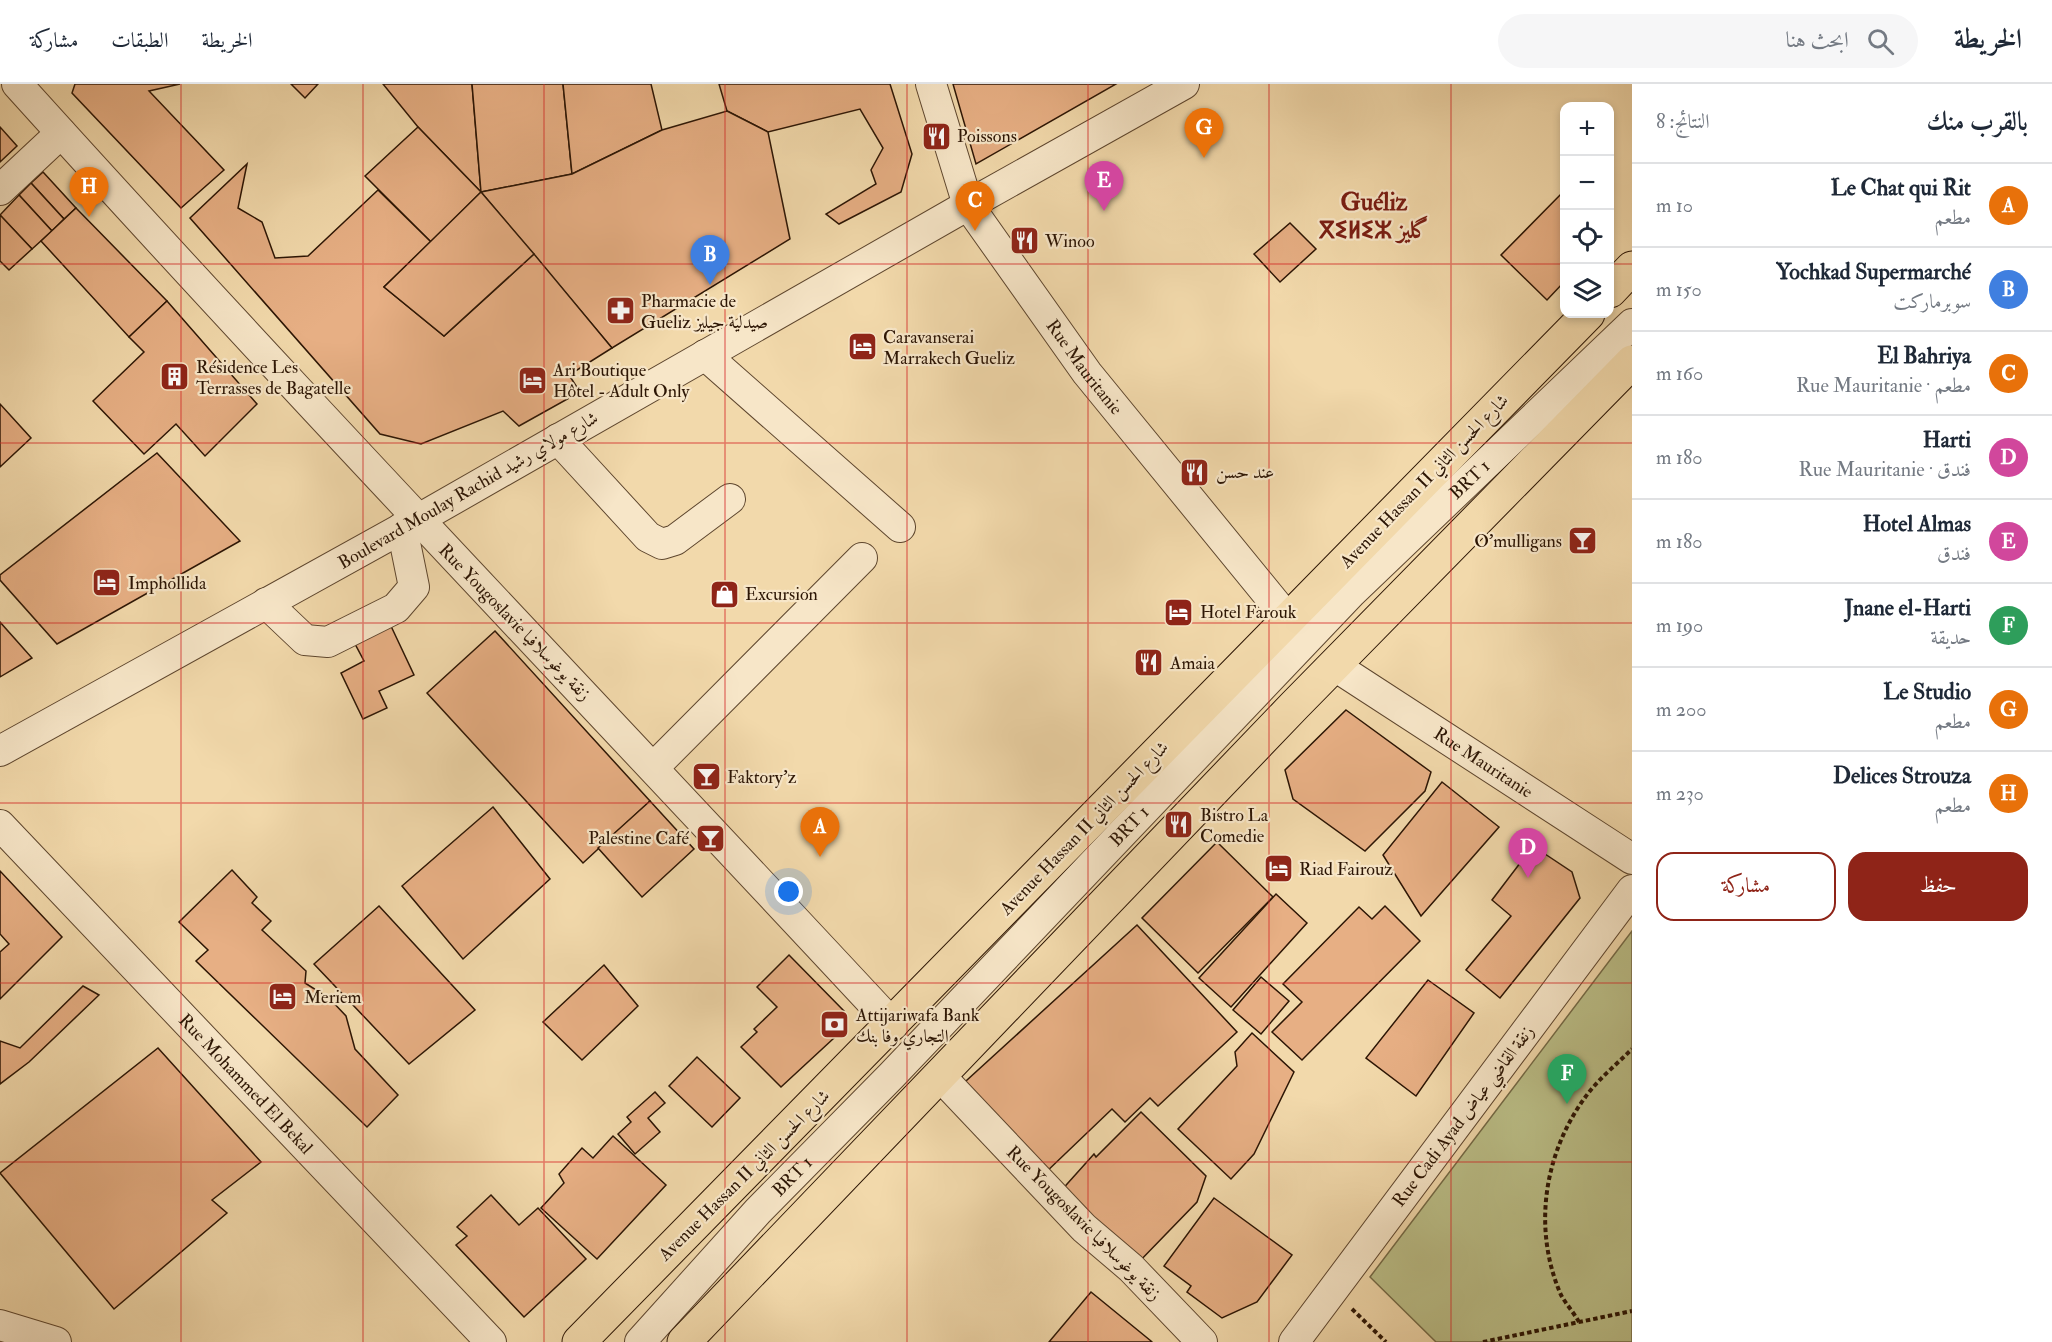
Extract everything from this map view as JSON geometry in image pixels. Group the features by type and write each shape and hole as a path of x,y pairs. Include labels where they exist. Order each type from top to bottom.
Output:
{"main road":[{"path":"1614,287 1632,268"},
{"name":"Avenue Hassan II شارع الحسن الثاني","path":"579,1342 893,1025 1584,318"},
{"path":"684,1342 1335,666 1632,362"}],"street":[{"name":"Rue Yougoslavie زنقة يوغوسلافيا","path":"17,84 410,524 654,768 893,1025"},
{"name":"Rue Mauritanie","path":"931,84 968,205 1087,373 1288,619"},
{"name":"Boulevard Moulay Rachid شارع مولاي رشيد","path":"0,751 410,524 1184,84"},
{"path":"0,190 62,133"},
{"name":"BRT 1","path":"640,1342 758,1211 916,1050 1343,601 1632,324"},
{"path":"705,355 900,527"},
{"path":"558,439 648,537 662,544 675,540 730,499"},
{"path":"266,603 305,640 328,642 396,608 414,587 410,524"},
{"path":"654,768 862,558"},
{"name":"Rue Mauritanie","path":"1335,666 1632,859"},
{"name":"Rue Mohammed El Bekal","path":"0,825 491,1342"},
{"name":"Rue Cadi Ayad زنقة القاضي عياض","path":"1294,1342 1632,890"},
{"name":"Rue Yougoslavie زنقة يوغوسلافيا","path":"941,1077 1084,1228 1131,1268 1202,1342"},
{"path":"0,1325 56,1342"}],"path":[{"path":"1579,1322 1562,1297 1545,1240 1548,1182 1563,1137 1584,1098 1632,1049"},
{"path":"1334,1290 1386,1342"},
{"path":"1483,1342 1632,1311"}],"green space":[{"path":"1632,931 1632,1342 1436,1342 1370,1277"}],"building":[{"path":"75,84 180,84 149,91 224,170 181,208 72,93"},
{"path":"291,84 318,84 305,98"},
{"path":"383,84 472,84 481,192 418,127"},
{"path":"472,84 563,84 572,174 481,192"},
{"path":"563,84 651,84 662,130 572,174"},
{"path":"719,84 890,84 912,154 901,192 839,224 826,214 876,184 871,170 883,148 860,109 768,132 727,111"},
{"path":"953,84 1116,84 976,164"},
{"path":"727,111 768,132 790,239 612,348 481,192 572,174 662,130"},
{"path":"0,127 17,146 0,162"},
{"path":"418,127 481,192 431,242 365,176"},
{"path":"247,164 238,208 262,222 275,258 308,256 378,190 431,242 384,287 444,336 534,254 612,348 569,375 580,392 519,426 503,411 421,444 380,434 190,218"},
{"path":"43,172 76,208 64,219 31,183"},
{"path":"31,183 64,219 52,231 19,195"},
{"path":"481,192 534,254 444,336 384,287"},
{"path":"19,195 52,231 32,249 0,215"},
{"path":"1560,195 1560,286 1547,300 1501,255"},
{"path":"76,208 167,301 129,337 41,241"},
{"path":"0,215 32,249 9,270 0,261"},
{"path":"1290,223 1316,249 1280,282 1254,254"},
{"name":"Résidence Les Terrasses de Bagatelle","path":"167,301 257,404 205,456 176,424 144,454 93,401 144,352 129,337"},
{"path":"0,404 31,438 0,467"},
{"path":"157,453 240,541 57,644 0,580 0,575"},
{"path":"0,622 32,658 0,677"},
{"path":"390,624 414,675 379,691 387,708 363,719 341,673 364,661 354,642"},
{"path":"495,631 650,801 583,863 427,693"},
{"path":"1346,710 1431,772 1425,791 1365,851 1293,799 1285,770"},
{"path":"1442,782 1499,827 1421,916 1383,855"},
{"path":"650,801 694,849 642,897 598,848"},
{"path":"493,807 550,879 463,959 402,886"},
{"path":"1217,842 1273,897 1198,973 1142,918"},
{"path":"1533,846 1572,872 1580,898 1500,998 1466,970 1511,916 1492,900"},
{"path":"232,870 257,897 252,903 271,921 262,930 306,971 305,983 329,998 346,1016 355,1049 398,1095 367,1127 196,961 208,950 179,922"},
{"path":"0,871 62,937 0,999 0,952 9,944 0,934"},
{"path":"1276,894 1307,923 1231,1007 1199,978"},
{"path":"379,906 475,1010 409,1064 314,964"},
{"path":"1385,906 1420,941 1302,1060 1272,1032 1302,1002 1283,984 1359,907 1372,919"},
{"path":"1137,925 1237,1032 1158,1106 1150,1098 1125,1122 1112,1109 1043,1175 955,1091"},
{"path":"789,955 844,1011 838,1017 847,1026 781,1087 741,1047 757,1032 754,1029 777,1007 757,987"},
{"path":"604,965 638,1006 582,1060 543,1022"},
{"path":"1261,977 1289,1001 1261,1034 1233,1010"},
{"path":"1428,980 1474,1013 1416,1096 1366,1058"},
{"path":"83,986 99,995 29,1062 0,1084 0,1041 20,1048"},
{"path":"1252,1033 1294,1072 1254,1154 1231,1179 1178,1129 1237,1066 1235,1052"},
{"path":"158,1048 261,1162 212,1200 227,1213 114,1309 0,1173"},
{"path":"697,1057 740,1098 712,1127 669,1086"},
{"path":"655,1092 665,1103 648,1118 660,1132 635,1154 618,1134 631,1122 627,1117"},
{"path":"1141,1112 1206,1176 1197,1202 1135,1266 1059,1193 1094,1154 1096,1157"},
{"path":"613,1136 666,1185 597,1259 541,1208 564,1183 559,1174 582,1148 593,1158"},
{"path":"491,1195 519,1225 538,1208 586,1259 524,1317 456,1245 467,1236 457,1227"},
{"path":"1214,1198 1292,1255 1257,1302 1222,1318 1187,1292 1191,1286 1164,1266"},
{"path":"1091,1292 1151,1341 1152,1342 1049,1342"}],"place":[{"name":"Poissons","path":"936,136"},
{"name":"Le Studio","path":"1204,158"},
{"name":"Hotel Almas","path":"1104,211"},
{"name":"Delices Strouza","path":"89,217"},
{"name":"El Bahriya","path":"975,231"},
{"name":"Winoo","path":"1024,241"},
{"name":"Yochkad Supermarché","path":"710,285"},
{"name":"Pharmacie de Gueliz صيدلية جيليز","path":"620,311"},
{"name":"Caravanserai Marrakech Gueliz","path":"862,347"},
{"name":"Résidence Les Terrasses de Bagatelle","path":"175,377"},
{"name":"Ari Boutique Hôtel - Adult Only","path":"532,380"},
{"name":"عند حسن","path":"1195,472"},
{"name":"O'mulligans","path":"1583,541"},
{"name":"Imphollida","path":"107,583"},
{"name":"Excursion","path":"724,594"},
{"name":"Hotel Farouk","path":"1179,612"},
{"name":"Amaia","path":"1149,663"},
{"name":"Faktory’z","path":"706,777"},
{"name":"Bistro La Comedie","path":"1179,825"},
{"name":"Palestine Café","path":"710,838"},
{"name":"Le Chat qui Rit","path":"820,857"},
{"name":"Riad Fairouz","path":"1278,869"},
{"name":"Harti","path":"1528,878"},
{"name":"Meriem","path":"283,997"},
{"name":"Attijariwafa Bank التجاري وفا بنك","path":"835,1025"},
{"name":"Jnane el-Harti","path":"1567,1104"}],"district":[{"name":"Guéliz ⴳⵉⵍⵉⵣ گليز","path":"1374,216"}]}
